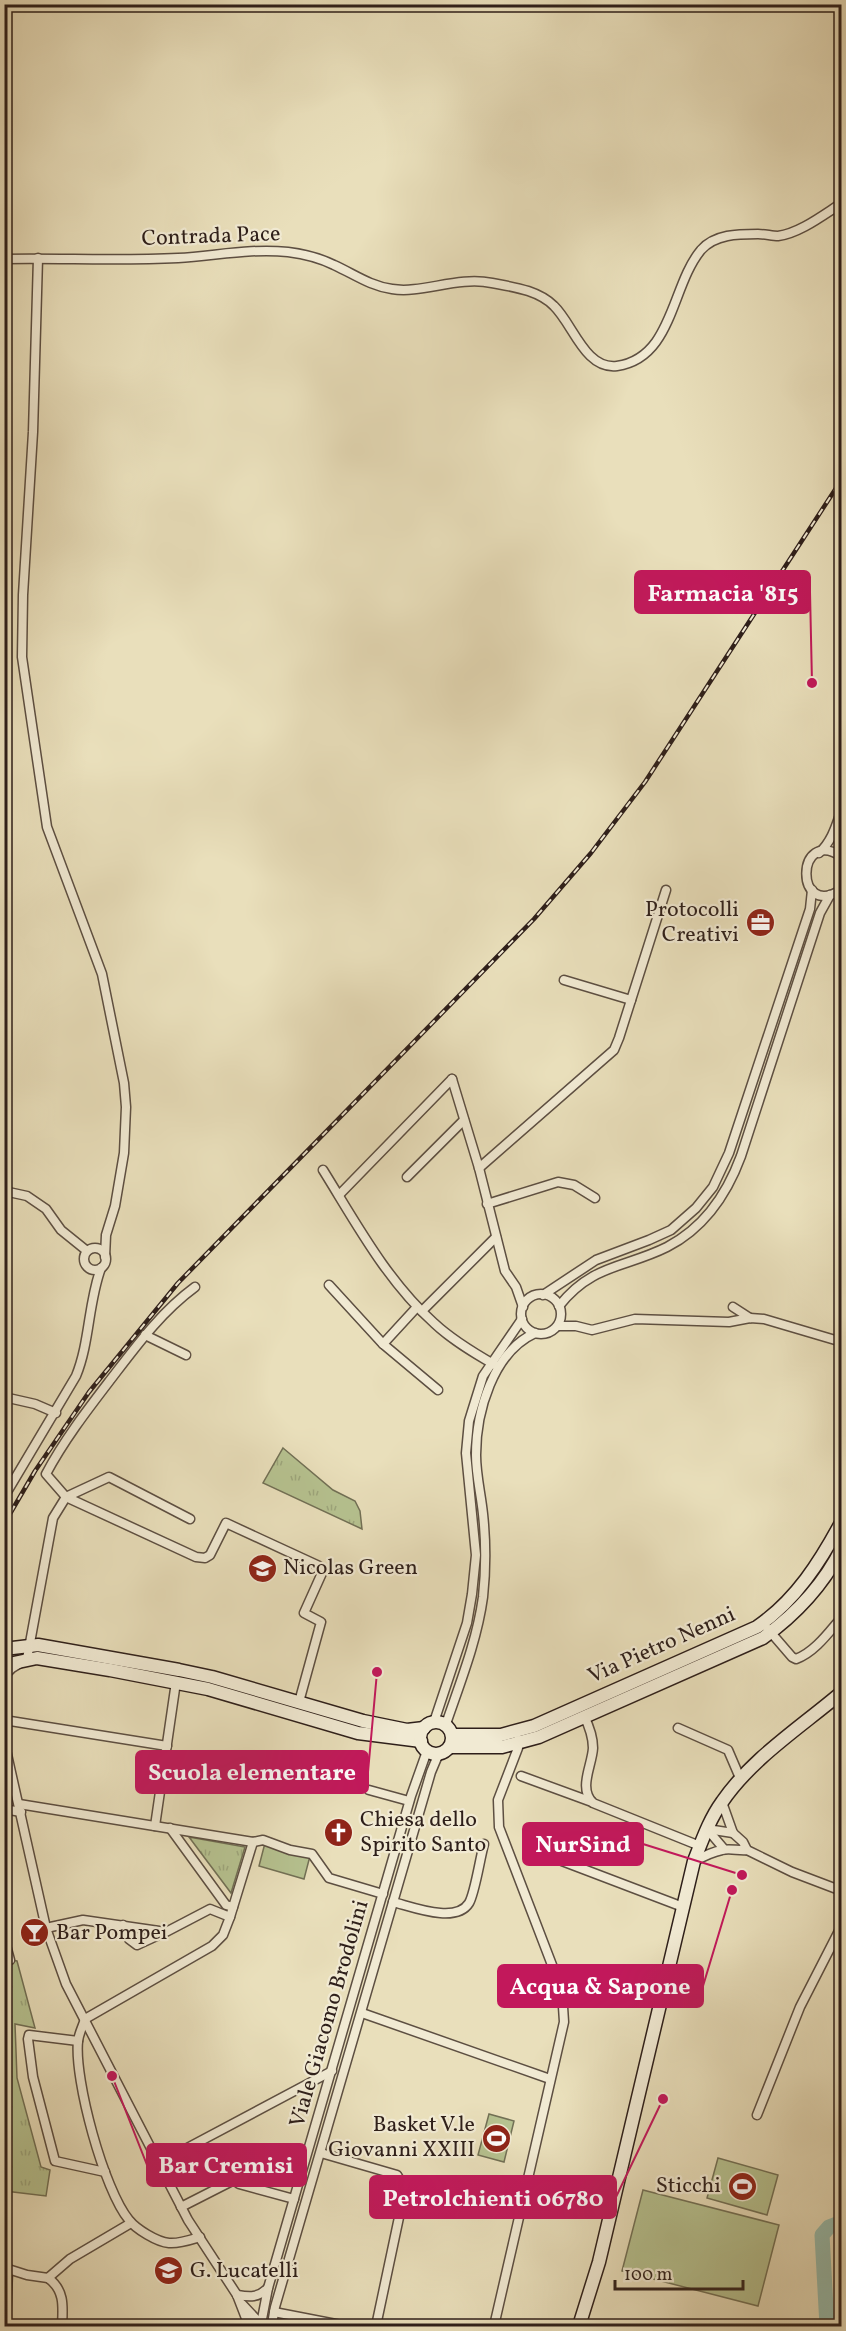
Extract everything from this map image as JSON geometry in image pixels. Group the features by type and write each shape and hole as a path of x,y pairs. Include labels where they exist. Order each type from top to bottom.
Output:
{"street":[{"name":"Contrada Pace","path":"38,258 179,258 238,251 288,252 312,256 370,284 393,290 482,281 539,294 560,312 588,354 602,364 615,366 634,361 651,347 665,327 691,266 701,250 712,240 740,235 777,236 811,222 842,203"},
{"path":"4,259 38,258 33,432 23,595 22,657 47,827 102,974 126,1107 124,1154 115,1206 106,1235 105,1264 100,1268 93,1289 81,1362 56,1413 4,1497"},
{"path":"830,895 812,890 808,885 805,872 809,861 826,847 842,810"},
{"path":"819,853 831,852 842,857"},
{"path":"558,1326 560,1308 573,1290 605,1269 655,1252 676,1241 699,1223 725,1191 741,1156 820,913 830,895 842,889"},
{"path":"479,1168 614,1050 666,890"},
{"path":"523,1307 527,1301 596,1260 671,1230 696,1208 713,1187 734,1139 810,909 812,890"},
{"path":"564,980 631,1000"},
{"path":"339,1195 453,1079 506,1271 516,1287 523,1307 522,1319 495,1365 480,1384 469,1420 466,1453 476,1555 471,1604 437,1738"},
{"path":"407,1177 464,1120"},
{"path":"323,1170 388,1271 420,1309 450,1336 495,1365"},
{"path":"488,1204 558,1182 574,1185 594,1198"},
{"path":"4,1191 27,1196 46,1209 61,1230 90,1250 102,1251 105,1257"},
{"path":"93,1289 90,1269 84,1261 90,1250 106,1235"},
{"path":"382,1344 496,1237"},
{"path":"90,1269 100,1268"},
{"path":"329,1285 382,1344 438,1390"},
{"path":"195,1287 176,1301 145,1335 61,1446 46,1474 66,1497 196,1557 205,1558 210,1555 226,1523 322,1569 322,1574 304,1613 321,1622 299,1702"},
{"path":"516,1287 554,1299 576,1326"},
{"path":"733,1307 750,1318"},
{"path":"522,1319 528,1329 536,1333 548,1333 558,1326 576,1326 592,1330 635,1319 729,1322 750,1318 842,1342"},
{"path":"437,1738 469,1657 483,1596 486,1557 476,1455 479,1422 495,1365 521,1341 536,1333"},
{"path":"145,1335 186,1355"},
{"path":"4,1397 35,1404 56,1413"},
{"path":"4,1676 27,1652 52,1518 66,1497 109,1477 190,1519"},
{"name":"Via Pietro Nenni","path":"517,1737 539,1737 763,1638 767,1628 805,1583 828,1548 842,1521"},
{"name":"Via Pietro Nenni","path":"437,1738 502,1746 555,1716 767,1628 814,1591 842,1548"},
{"path":"767,1628 796,1659 804,1656 821,1641 842,1617"},
{"path":"4,1665 38,1645 190,1672 363,1721 437,1738"},
{"path":"4,1648 27,1652 37,1658 208,1689 358,1733 437,1738"},
{"path":"458,1654 469,1657"},
{"path":"155,1826 176,1683"},
{"path":"579,2326 601,2251 694,1862 707,1829 722,1802 740,1778 842,1692"},
{"path":"262,1705 267,1693"},
{"path":"584,1716 593,1747 585,1790 592,1803"},
{"path":"4,1720 167,1746"},
{"path":"678,1728 728,1750 740,1778"},
{"path":"494,2326 564,2022 562,1991 499,1827 497,1811 501,1786 517,1737"},
{"name":"Viale Giacomo Brodolini","path":"260,2319 409,1801 437,1738"},
{"name":"Viale Giacomo Brodolini","path":"273,2325 274,2312 431,1772 437,1738"},
{"path":"4,1741 46,1928 66,1984 182,2207 238,2298 249,2326 260,2319"},
{"path":"521,1776 700,1846"},
{"path":"369,1790 409,1801"},
{"path":"722,1802 733,1833 743,1842 747,1850"},
{"path":"4,1809 20,1808 170,1828 253,1842 263,1840 290,1850 312,1854 329,1878 383,1894"},
{"path":"170,1828 226,1905 233,1907"},
{"path":"707,1829 733,1833"},
{"path":"707,1829 724,1849"},
{"path":"200,2237 167,2243 131,2223 113,2193 105,2172 83,2088 78,2041 84,2019 203,1953 223,1935 253,1842"},
{"path":"393,1902 446,1914 461,1911 469,1903 484,1844"},
{"path":"694,1862 707,1854 724,1849 747,1850 792,1872 842,1891"},
{"path":"562,1862 683,1907"},
{"path":"123,1925 129,1939 137,1945 210,1909 230,1917"},
{"path":"46,1928 83,1920 166,1932"},
{"path":"757,2115 800,2007 842,1924"},
{"path":"4,1938 10,1960"},
{"path":"362,2013 550,2079"},
{"path":"78,2041 29,2035 27,2039 33,2077 55,2161 105,2172"},
{"path":"159,2163 332,2071"},
{"path":"321,2153 397,2175 403,2181 405,2189 376,2326"},
{"path":"182,2207 234,2180 239,2184 294,2199"},
{"path":"48,2278 61,2266 131,2223"},
{"path":"6,2326 8,2288 6,2269 48,2278 57,2285 62,2295 62,2326"},
{"path":"8,2288 14,2280 27,2275"},
{"path":"238,2298 254,2297 262,2294 268,2288"},
{"path":"238,2298 260,2319 273,2325"},
{"path":"274,2312 346,2326"}],"green space":[{"path":"283,1448 333,1490 355,1501 360,1511 362,1529 263,1483"},
{"path":"189,1837 245,1847 231,1893"},
{"path":"265,1843 310,1856 304,1879 259,1866"},
{"path":"5,1959 17,1961 35,2028 15,2024 17,2078 41,2167 50,2170 46,2196 5,2191"},
{"name":"Basket V.le Giovanni XXIII","path":"489,2114 514,2121 504,2162 478,2155"},
{"name":"Sticchi","path":"718,2158 778,2175 767,2215 707,2198"},
{"path":"643,2190 779,2225 758,2306 622,2271"}],"waterway":[{"path":"827,2326 822,2235 829,2227 842,2222"}],"railway":[{"path":"4,1524 35,1471 89,1392 178,1283 534,919 591,853 645,782 842,479"}],"place":[{"name":"Farmacia '815","path":"812,683"},
{"name":"Protocolli Creativi","path":"760,923"},
{"name":"Nicolas Green","path":"262,1568"},
{"name":"Scuola elementare","path":"377,1672"},
{"name":"Chiesa dello Spirito Santo","path":"339,1833"},
{"name":"NurSind","path":"742,1875"},
{"name":"Acqua & Sapone","path":"732,1890"},
{"name":"Bar Pompei","path":"35,1933"},
{"name":"Bar Cremisi","path":"112,2076"},
{"name":"Petrolchienti 06780","path":"663,2099"},
{"name":"Basket V.le Giovanni XXIII","path":"496,2138"},
{"name":"Sticchi","path":"742,2186"},
{"name":"G. Lucatelli","path":"169,2271"}]}
